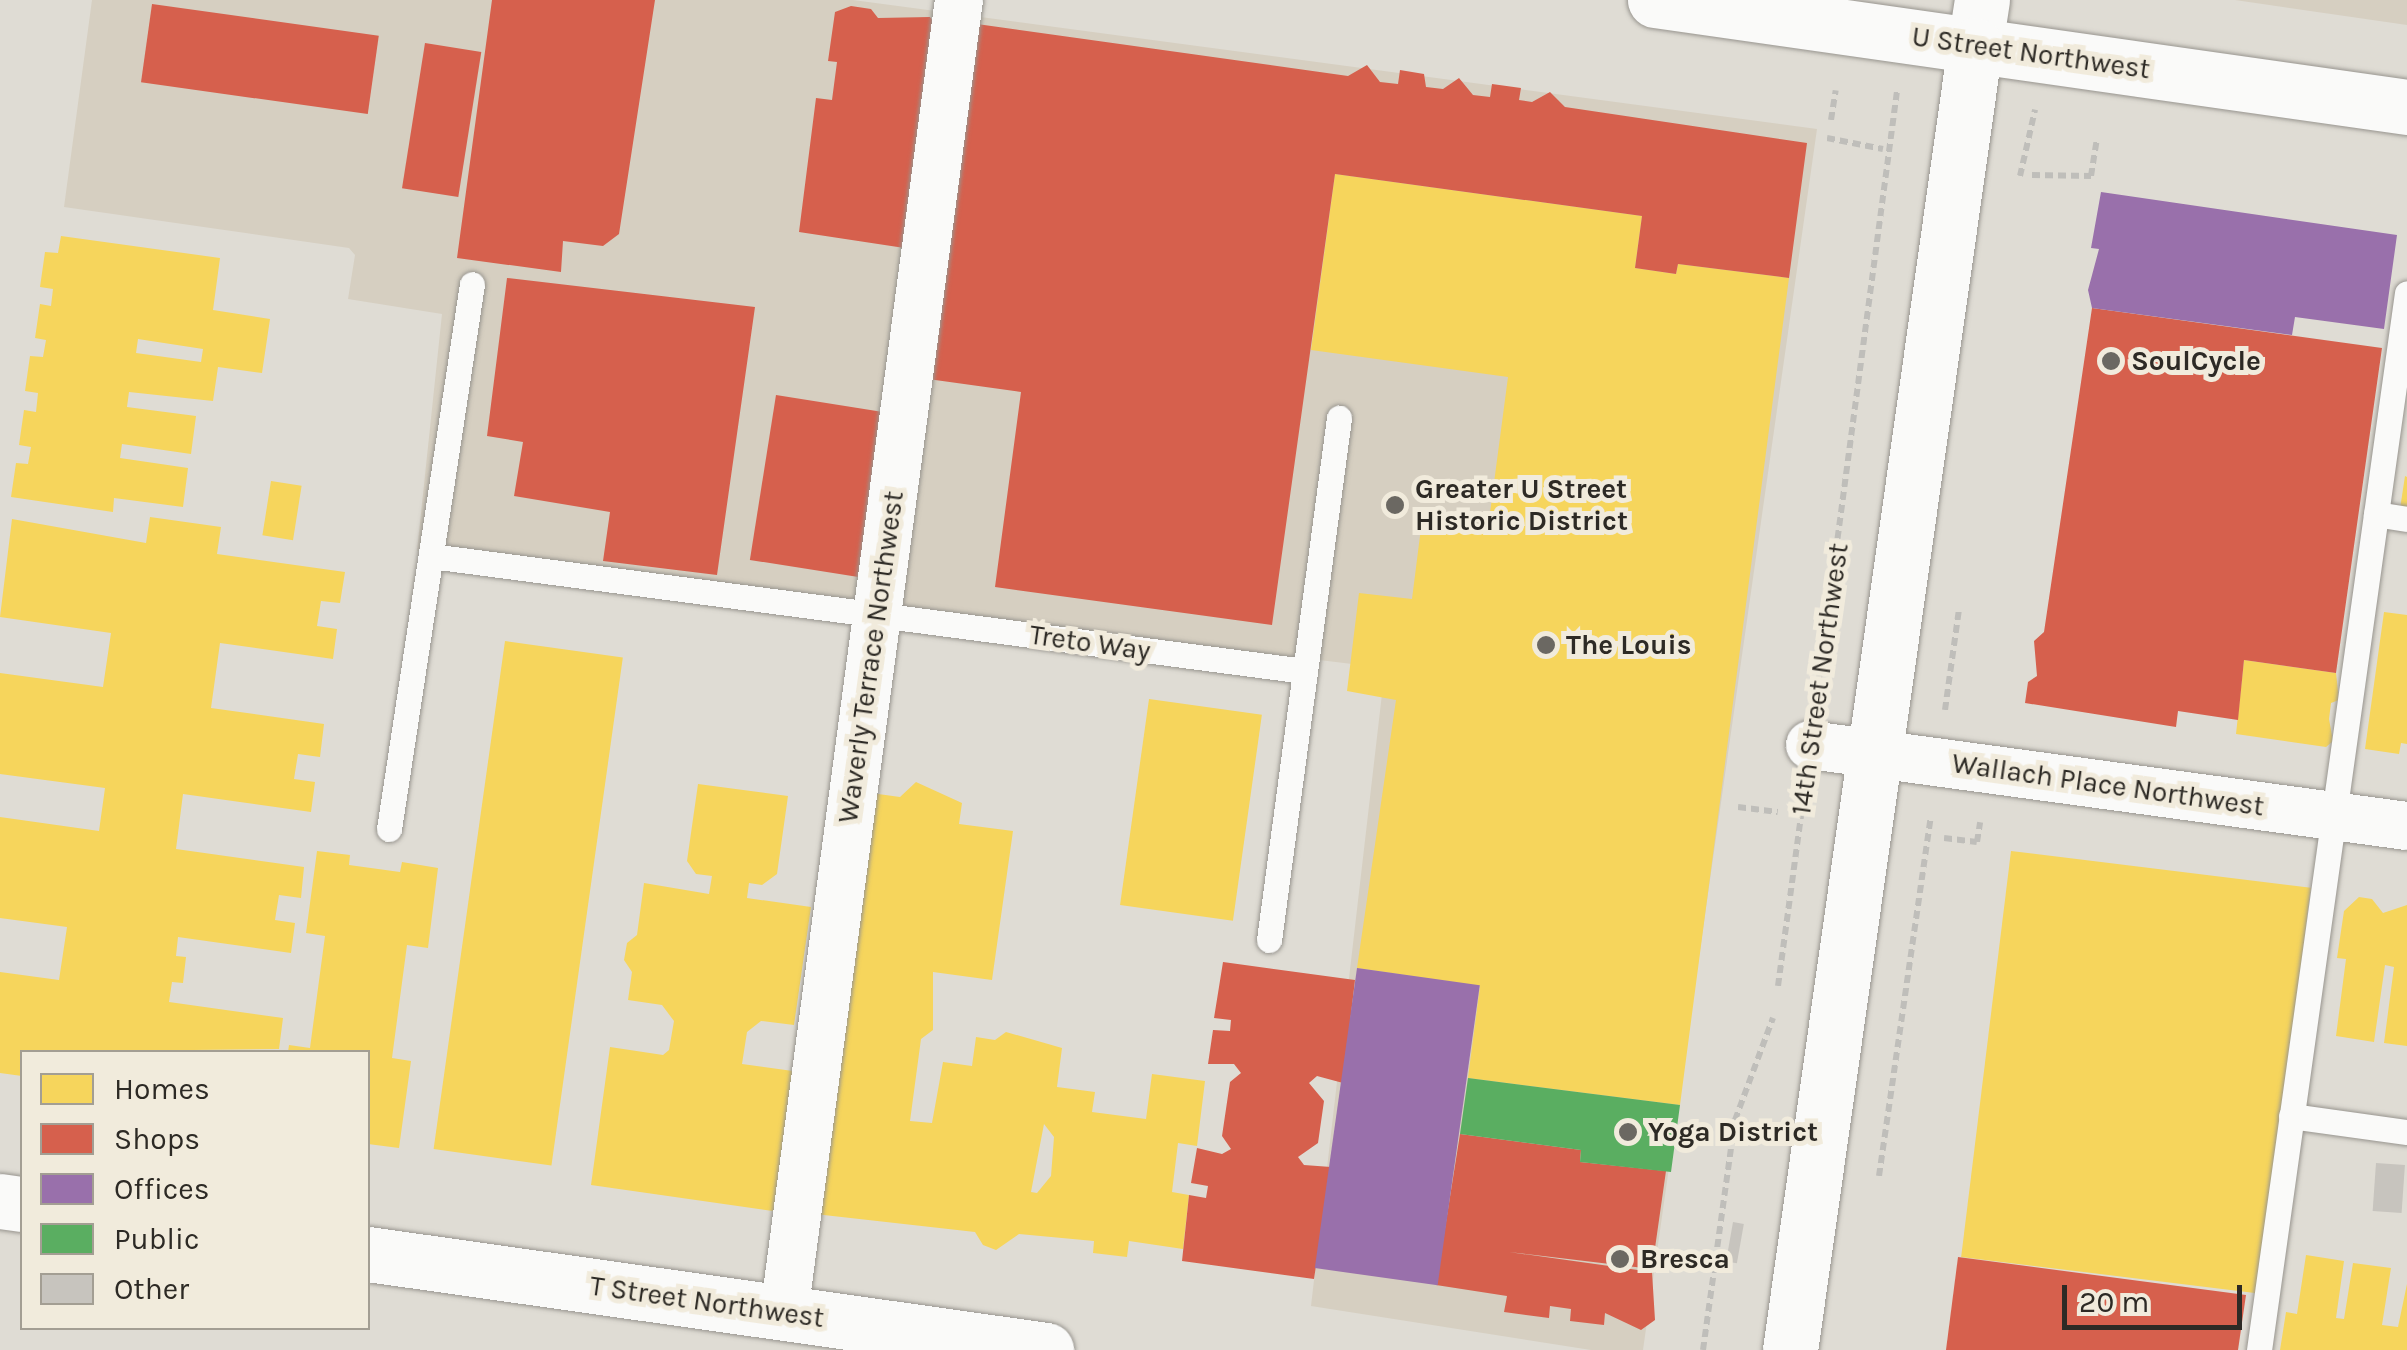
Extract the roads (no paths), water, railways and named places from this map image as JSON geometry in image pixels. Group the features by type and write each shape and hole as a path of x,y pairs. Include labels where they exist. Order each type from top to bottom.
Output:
{"main road":[{"name":"U Street Northwest","path":"1655,0 1900,33 1979,22 2048,55 2407,107"},
{"path":"1790,1350 1979,22"},
{"name":"T Street Northwest","path":"370,1254 1046,1350"}],"street":[{"name":"Waverly Terrace Northwest","path":"784,1313 959,0"},
{"name":"Wallach Place Northwest","path":"1810,745 2407,826"}],"lane":[{"path":"389,829 472,284"},
{"path":"2260,1350 2407,293"},
{"path":"1269,940 1339,418"},
{"path":"2376,514 2407,519"},
{"name":"Treto Way","path":"431,556 1304,671"},
{"path":"2291,1116 2407,1132"}],"place":[{"name":"SoulCycle","path":"2111,361"},
{"name":"Greater U Street Historic District","path":"1395,505"},
{"name":"The Louis","path":"1546,645"},
{"name":"Yoga District","path":"1628,1132"},
{"name":"Bresca","path":"1620,1259"}]}
